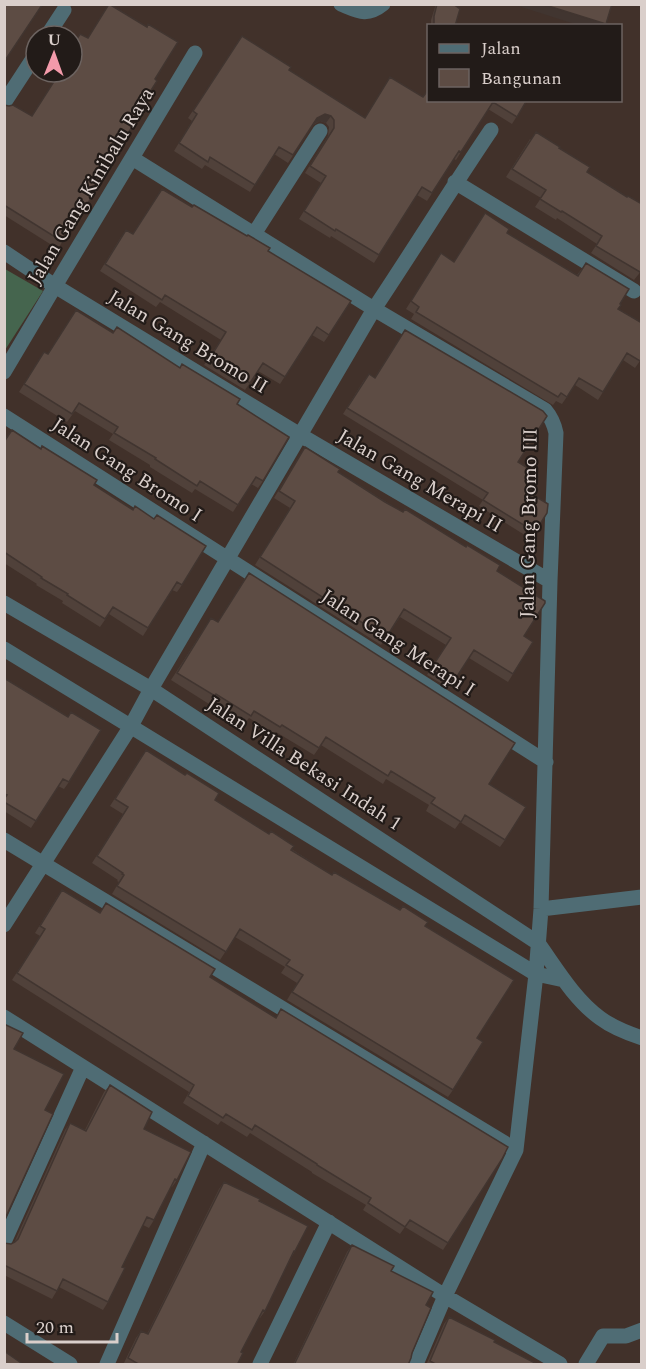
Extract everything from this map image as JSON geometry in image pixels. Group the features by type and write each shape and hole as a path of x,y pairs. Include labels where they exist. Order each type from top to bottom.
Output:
{"street":[{"path":"341,4 362,12 377,9 383,4"},
{"path":"55,24 64,10"},
{"name":"Jalan Gang Kinibalu Raya","path":"4,372 195,53"},
{"path":"4,103 24,72"},
{"path":"254,234 320,130"},
{"path":"4,925 131,726 374,309 491,130"},
{"name":"Jalan Gang Bromo III","path":"132,158 374,309 545,410 555,425 541,909 516,1150 445,1296 416,1365"},
{"path":"455,182 634,291"},
{"name":"Jalan Gang Bromo II","path":"4,252 55,286 300,435"},
{"name":"Jalan Gang Bromo I","path":"4,416 227,558"},
{"name":"Jalan Gang Merapi II","path":"300,435 550,581"},
{"name":"Jalan Gang Merapi I","path":"227,558 546,762"},
{"name":"Jalan Villa Bekasi Indah 1","path":"4,603 151,689 538,943 580,1000 599,1018 642,1038"},
{"path":"4,649 536,974 564,980"},
{"path":"4,840 516,1150"},
{"path":"541,909 642,897"},
{"path":"4,1017 445,1296 560,1365"},
{"path":"4,1242 83,1067"},
{"path":"107,1365 204,1143"},
{"path":"260,1365 329,1222"},
{"path":"4,1323 70,1365"},
{"path":"586,1365 603,1336 626,1336 642,1330"}],"green space":[{"path":"5,269 43,291 5,350"}],"building":[{"path":"4,4 42,5 29,24 24,24 24,32 4,62"},
{"path":"109,4 147,27 148,24 178,42 134,117 137,119 113,157 116,159 63,242 4,205 4,105 13,105 32,116 52,84 84,84 84,36 88,38"},
{"path":"437,4 453,4 460,9 456,24 434,24"},
{"path":"542,4 612,4 606,24"},
{"path":"242,36 291,67 289,70 365,118 390,77 423,97 427,92 427,102 493,102 432,193 422,187 379,255 304,211 326,176 310,166 334,128 334,120 331,116 325,114 317,118 293,155 279,147 255,185 210,157 208,162 179,143 197,114 193,111"},
{"path":"493,102 526,102 517,117"},
{"path":"536,132 590,167 587,172 642,204 642,270 640,272 596,246 602,236 540,199 546,190 512,169"},
{"path":"162,189 270,248 268,251 351,301 329,335 317,327 285,377 263,363 250,383 210,358 226,332 165,295 162,300 105,264 126,230 133,234"},
{"path":"485,213 509,229 507,233 578,276 586,263 629,289 618,309 642,323 642,358 640,361 627,353 603,392 579,378 567,397 561,393 558,397 416,312 419,307 411,301 441,253 454,262"},
{"path":"76,310 113,333 117,327 180,368 182,364 240,399 237,404 289,437 263,481 256,477 238,505 200,481 197,486 114,433 118,427 79,403 72,414 24,384 44,352 48,354"},
{"path":"405,330 543,411 547,416 518,462 539,475 528,492 548,504 547,513 535,532 483,500 488,493 347,408 369,374 375,378"},
{"path":"12,430 97,480 94,485 133,510 135,506 154,519 157,515 206,546 182,585 177,582 148,628 113,607 105,619 4,552 4,442"},
{"path":"305,447 340,469 338,472 385,502 403,512 405,509 500,565 497,571 545,601 524,636 533,642 513,674 474,650 454,681 432,667 451,638 404,609 386,638 260,557 295,501 279,491"},
{"path":"249,573 515,743 489,784 526,807 505,840 465,815 461,822 431,803 435,798 391,771 388,776 326,737 319,748 254,711 251,716 177,673 211,618 218,622"},
{"path":"4,678 68,717 71,712 101,730 69,782 63,779 36,821 4,802 7,795 4,794"},
{"path":"146,750 219,793 215,800 269,834 271,831 294,846 291,850 332,875 334,872 400,910 403,906 428,922 425,926 514,980 477,1038 483,1042 453,1090 292,992 303,975 286,965 290,960 240,929 226,952 117,886 123,873 97,856 128,807 115,799"},
{"path":"62,890 100,913 106,903 215,969 210,977 276,1018 281,1009 508,1147 448,1243 410,1220 405,1227 368,1203 371,1198 255,1125 252,1130 226,1114 223,1118 188,1096 194,1085 17,973 45,929 40,926"},
{"path":"4,1024 23,1033 14,1049 64,1074 45,1110 53,1114 4,1221"},
{"path":"110,1085 152,1112 144,1129 191,1152 154,1220 147,1217 122,1267 125,1268 108,1302 63,1279 57,1291 4,1265 4,1243 11,1244 18,1239 70,1123 86,1131"},
{"path":"224,1182 308,1226 265,1311 263,1310 241,1352 243,1353 237,1365 140,1365 128,1358 141,1331 148,1334"},
{"path":"352,1245 394,1266 391,1271 433,1292 426,1305 431,1308 408,1365 294,1365"},
{"path":"449,1317 539,1365 437,1365 430,1361"},
{"path":"4,1351 24,1365 4,1365"}]}
